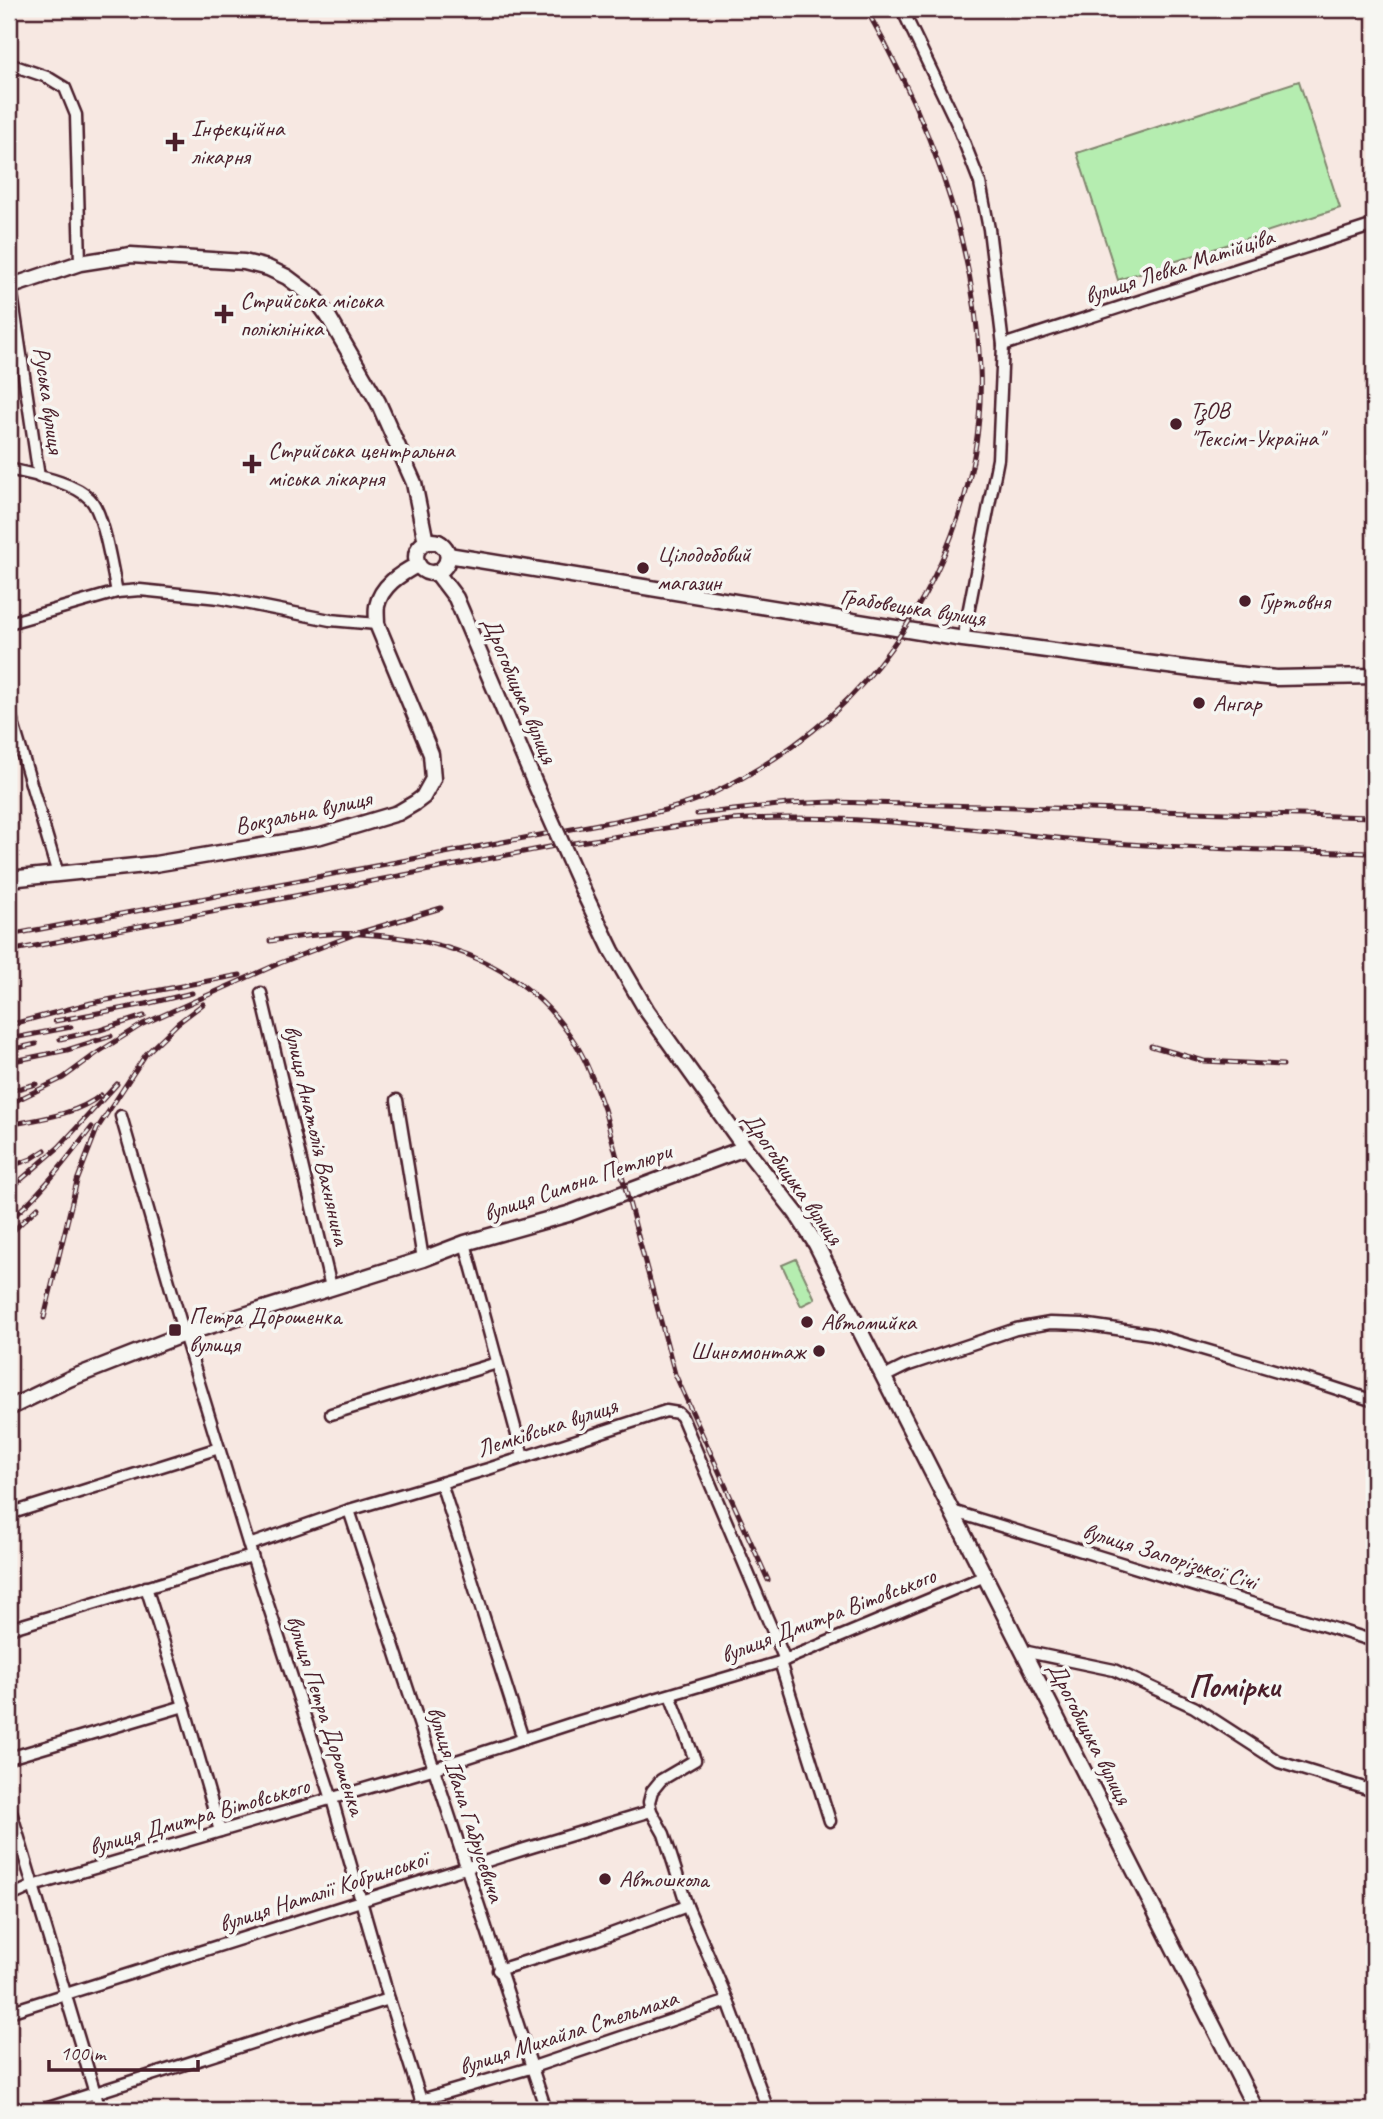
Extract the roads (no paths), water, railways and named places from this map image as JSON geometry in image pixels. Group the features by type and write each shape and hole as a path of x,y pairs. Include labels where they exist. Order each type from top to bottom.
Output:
{"main road":[{"path":"10,287 80,263 131,255 244,262 268,268 301,286 315,298 328,316 378,402 414,483 426,542"},
{"path":"426,542 438,542 448,555 446,566 438,573 426,573 417,565 416,554 426,542"},
{"name":"Грабовецька вулиця","path":"448,555 963,639 1227,674 1276,678 1374,676"},
{"path":"377,624 377,606 383,591 398,575 417,565"},
{"name":"Дрогобицька вулиця","path":"438,573 456,598 533,779 612,951 635,992 816,1244 1256,2110"},
{"name":"Вокзальна вулиця","path":"9,879 155,864 321,836 398,813 423,797 433,779 431,754 377,624"},
{"name":"вулиця Симона Петлюри","path":"9,1408 69,1379 184,1334 568,1214 745,1148"}],"street":[{"path":"902,9 957,124 980,183 989,229 1003,345 998,458 963,639"},
{"path":"9,64 47,77 65,88 76,115 80,263"},
{"name":"вулиця Левка Матійціва","path":"1003,345 1368,227"},
{"name":"Руська вулиця","path":"10,287 39,477"},
{"path":"9,469 75,488 91,499 99,515 117,592"},
{"path":"9,623 117,592 140,590 219,598 330,620 377,624"},
{"path":"9,710 58,874"},
{"name":"вулиця Анатолія Вахнянина","path":"261,993 331,1287"},
{"path":"397,1100 423,1259"},
{"name":"вулиця Петра Дорошенка","path":"121,1116 252,1556 332,1798 422,2105"},
{"path":"465,1244 523,1457"},
{"path":"884,1377 906,1366 1016,1329 1050,1323 1082,1324 1151,1334 1374,1401"},
{"path":"331,1414 497,1363"},
{"name":"Лемківська вулиця","path":"249,1545 349,1510 666,1411 678,1413 682,1417 783,1661"},
{"path":"9,1514 219,1448"},
{"path":"441,1483 523,1739"},
{"name":"вулиця Івана Габрусевича","path":"349,1510 545,2110"},
{"name":"вулиця Запорізької Січі","path":"952,1511 1374,1641"},
{"path":"9,1629 252,1556"},
{"name":"вулиця Дмитра Вітовського","path":"9,1897 33,1886 432,1769 783,1661 985,1576"},
{"path":"146,1587 220,1831"},
{"path":"1023,1651 1114,1670 1194,1707 1279,1762 1374,1791"},
{"path":"783,1661 830,1821"},
{"path":"670,1695 695,1760 661,1780 649,1802 651,1811 664,1834 687,1906 728,2001 768,2110"},
{"path":"9,1758 184,1706"},
{"path":"9,1805 100,2110"},
{"name":"вулиця Наталії Кобринської","path":"9,2012 651,1811"},
{"path":"498,1970 595,1940 687,1906"},
{"path":"42,2110 389,1999"},
{"name":"вулиця Михайла Стельмаха","path":"422,2105 728,2001"}],"railway":[{"path":"9,935 673,808 711,794 773,760 831,716 864,682 914,613 952,536 974,453 980,368 969,273 945,182 910,93 866,9"},
{"path":"697,814 832,802 1374,817"},
{"path":"9,951 565,844 680,826 749,819 833,819 918,824 1124,844 1374,853"},
{"path":"9,1104 63,1078 143,1024 280,963 358,933 441,908"},
{"path":"270,941 349,934 393,937 455,950 510,976 535,995 557,1018 581,1053 604,1109 675,1374 768,1580"},
{"path":"9,1025 91,1003 240,975"},
{"path":"55,1021 192,993"},
{"path":"44,1318 77,1181 97,1129 146,1054 178,1023 203,1004"},
{"path":"60,1039 144,1016"},
{"path":"9,1039 71,1027"},
{"path":"9,1062 67,1050 111,1036"},
{"path":"9,1050 36,1044"},
{"path":"1151,1046 1204,1061 1283,1065"},
{"path":"9,1091 36,1084"},
{"path":"9,1190 59,1147 117,1084"},
{"path":"9,1125 69,1112 101,1095"},
{"path":"9,1220 42,1188 92,1127"},
{"path":"9,1167 31,1159 45,1150"},
{"path":"9,1235 38,1207"}],"place":[{"name":"Інфекційна лікарня","path":"175,142"},
{"name":"Стрийська міська поліклініка","path":"224,314"},
{"name":"ТзОВ \"Тексім-Україна\"","path":"1176,424"},
{"name":"Стрийська центральна міська лікарня","path":"252,464"},
{"name":"Цілодобовий магазин","path":"643,568"},
{"name":"Гуртовня","path":"1245,601"},
{"name":"Ангар","path":"1199,703"},
{"name":"Автомийка","path":"807,1322"},
{"name":"Петра Дорошенка вулиця","path":"175,1330"},
{"name":"Шиномонтаж","path":"819,1351"},
{"name":"Автошкола","path":"605,1879"}],"district":[{"name":"Помірки","path":"1234,1686"}]}
